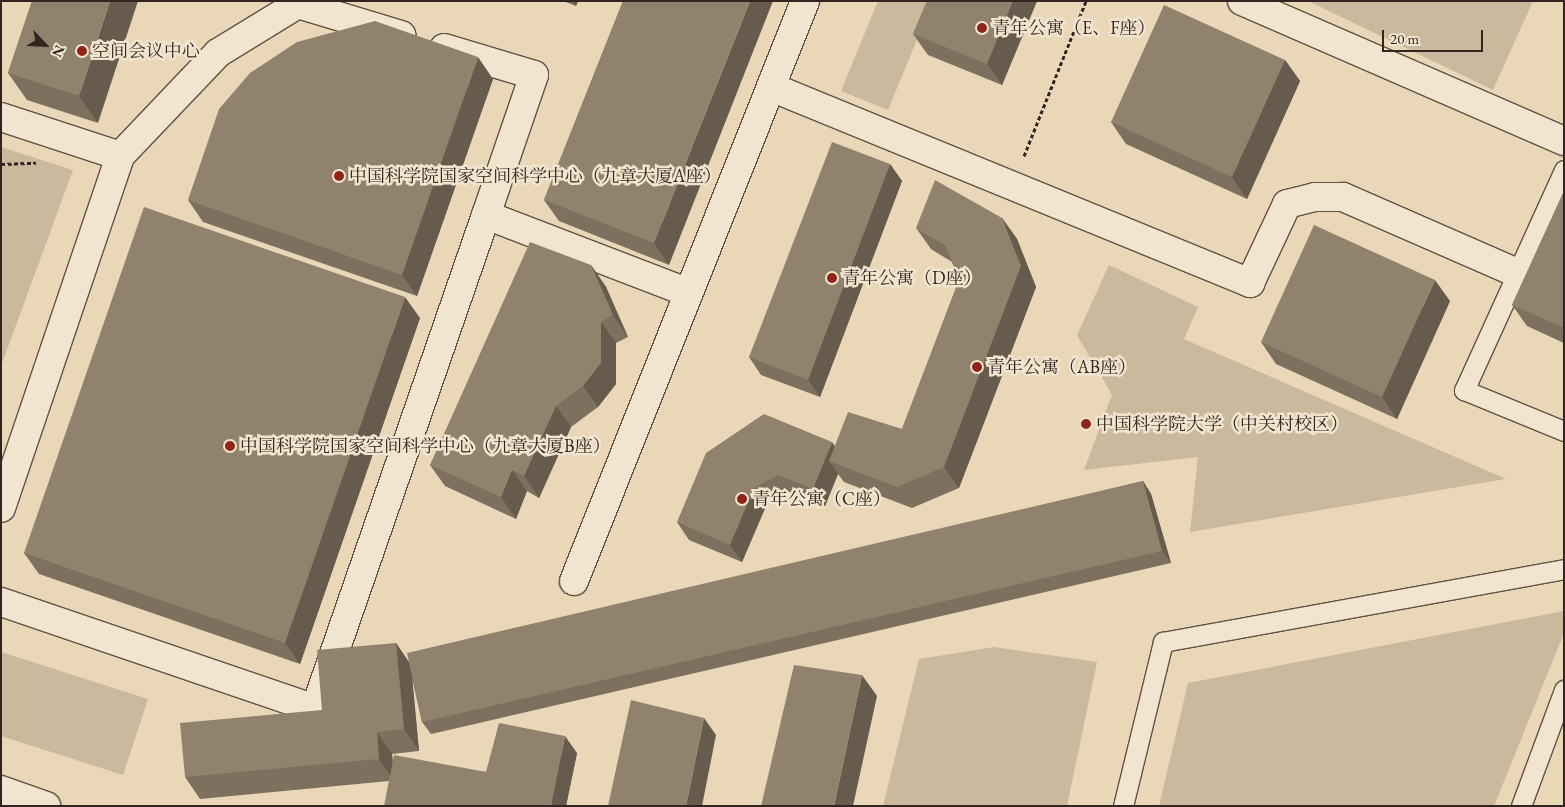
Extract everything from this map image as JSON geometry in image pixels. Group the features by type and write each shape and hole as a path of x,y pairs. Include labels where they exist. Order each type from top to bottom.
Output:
{"street":[{"path":"574,582 805,1"},
{"path":"1242,1 1564,141"},
{"path":"1,508 120,156 218,53 298,3 534,75 315,709 1,602"},
{"path":"770,87 1250,282 1287,204 1315,197 1342,197 1517,274"},
{"path":"1,117 120,156"},
{"path":"486,216 689,293"},
{"path":"1,790 46,806"}],"lane":[{"path":"1564,170 1464,390 1564,431"},
{"path":"1123,806 1164,642 1564,569"},
{"path":"1521,806 1564,690"}],"path":[{"path":"1012,185 1086,1"},
{"path":"1,164 47,164"}],"shaded area":[{"path":"878,1 933,1 888,110 841,91"},
{"path":"1308,1 1533,1 1493,90"},
{"path":"1,147 73,170 1,366"},
{"path":"1109,265 1198,307 1184,339 1506,479 1190,532 1198,457 1084,470 1112,395 1077,335"},
{"path":"1564,611 1564,633 1494,806 1159,806 1188,683"},
{"path":"994,647 1097,662 1067,806 883,806 919,659"},
{"path":"1,652 148,699 123,775 1,736"}],"building":[{"path":"32,1 110,1 79,96 8,73"},
{"path":"623,1 750,1 654,243 544,200"},
{"path":"927,1 1013,1 987,64 913,34"},
{"path":"1164,5 1285,60 1232,177 1111,122"},
{"name":"中国科学院国家空间科学中心（九章大厦A座）","path":"375,21 478,57 402,275 188,200 219,109 250,73 297,42"},
{"name":"青年公寓（D座）","path":"832,142 890,164 808,380 749,357"},
{"name":"青年公寓（AB座）","path":"935,180 1002,218 1021,266 944,467 897,487 829,461 848,412 902,429 959,280 946,246 916,228"},
{"path":"1564,191 1564,328 1512,305"},
{"name":"中国科学院国家空间科学中心（九章大厦B座）","path":"144,207 405,297 285,643 24,553"},
{"path":"1314,225 1435,280 1382,397 1261,342"},
{"path":"530,242 591,265 613,315 601,322 601,363 583,386 556,406 524,476 512,470 501,497 430,465"},
{"name":"青年公寓（C座）","path":"764,414 832,442 813,489 778,475 754,488 730,545 677,522 706,453"},
{"path":"1143,481 1162,551 422,722 407,653"},
{"path":"396,643 404,729 377,732 379,759 185,777 180,723 322,710 317,650"},
{"path":"794,665 862,675 834,806 761,806"},
{"path":"631,700 704,718 686,806 608,806"},
{"path":"499,723 565,736 551,806 384,806 394,755 486,772"}],"place":[{"name":"青年公寓（E、F座）","path":"982,28"},
{"name":"空间会议中心","path":"82,51"},
{"name":"中国科学院国家空间科学中心（九章大厦A座）","path":"339,176"},
{"name":"青年公寓（D座）","path":"832,278"},
{"name":"青年公寓（AB座）","path":"977,367"},
{"name":"中国科学院大学（中关村校区）","path":"1086,424"},
{"name":"中国科学院国家空间科学中心（九章大厦B座）","path":"230,446"},
{"name":"青年公寓（C座）","path":"742,499"}]}
